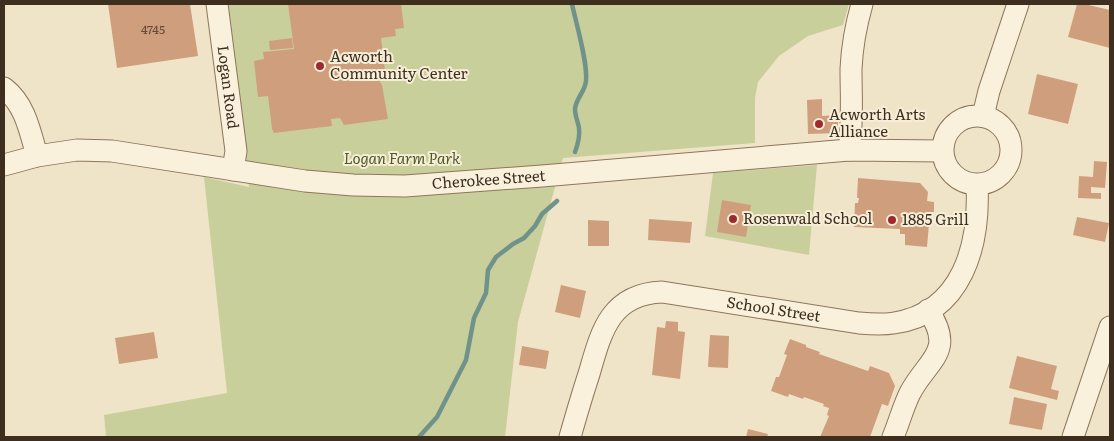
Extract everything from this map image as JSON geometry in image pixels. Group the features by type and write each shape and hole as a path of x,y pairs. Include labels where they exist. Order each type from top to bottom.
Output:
{"street":[{"name":"Logan Road","path":"216,4 236,151 232,170"},
{"path":"849,150 851,137 851,67 856,28 862,4"},
{"path":"983,116 989,91 1018,4"},
{"path":"4,88 21,108 37,156"},
{"path":"983,116 993,119 1002,126 1008,135 1011,145 1011,157 999,177 988,183 977,185 966,183 953,175 944,162 942,151 945,136 954,124 963,118 983,116"},
{"name":"Cherokee Street","path":"4,164 37,156 77,150 112,150 315,182 370,186 405,186 525,178 849,150 942,151"},
{"name":"School Street","path":"570,437 604,326 624,304 644,294 662,292 859,323 895,323 911,319 946,297 957,284 966,268 977,214 977,185"},
{"path":"893,437 910,393 938,353 940,332 928,310"},
{"path":"1073,437 1110,327"}],"green space":[{"name":"Logan Farm Park","path":"228,4 849,4 843,25 808,36 779,56 758,82 755,98 755,143 563,158 518,322 505,437 106,437 104,415 227,393 204,177 249,187"},
{"path":"817,165 809,255 705,236 713,173"}],"building":[{"path":"108,4 190,4 198,56 117,68"},
{"name":"Acworth Community Center","path":"288,4 401,4 404,28 395,29 396,36 381,38 385,71 374,72 382,85 388,119 344,125 340,118 331,119 332,126 274,133 268,96 258,97 254,61 264,59 263,52 294,49"},
{"path":"1077,4 1110,10 1110,48 1068,37"},
{"path":"292,38 293,48 270,50 269,41"},
{"path":"1037,74 1078,84 1068,124 1028,114"},
{"path":"822,99 822,116 838,115 838,133 808,134 807,100"},
{"path":"1094,161 1107,162 1105,188 1091,187 1091,193 1101,193 1101,199 1078,198 1079,176 1093,177"},
{"name":"1885 Grill","path":"858,178 920,183 928,192 927,201 934,202 934,212 930,212 927,247 905,245 905,234 900,234 900,229 854,227 855,203 858,203 859,198 857,198"},
{"path":"722,200 751,205 746,237 717,232"},
{"path":"1077,217 1109,223 1105,242 1073,235"},
{"path":"649,219 692,222 690,243 648,240"},
{"path":"588,220 609,221 609,246 588,246"},
{"path":"561,285 586,291 580,318 555,312"},
{"path":"666,321 678,322 678,331 685,332 680,379 652,375 657,327 665,328"},
{"path":"154,332 158,358 119,364 115,338"},
{"path":"710,335 729,336 728,368 708,367"},
{"path":"790,339 820,352 819,354 868,371 870,366 889,373 895,386 888,406 882,404 870,437 820,437 829,416 827,415 829,408 823,406 824,404 804,397 803,399 789,394 788,397 771,391 776,377 779,377 787,355 784,354"},
{"path":"522,346 549,351 546,369 519,365"},
{"path":"1017,356 1057,366 1051,389 1059,391 1057,400 1009,388"},
{"path":"1014,397 1047,404 1042,430 1009,424"},
{"path":"748,429 768,434 767,437 746,437"}],"waterway":[{"path":"572,4 584,54 586,73 585,85 575,109 579,126 575,152"},
{"path":"419,437 437,417 466,360 474,318 486,293 488,270 496,257 524,238 535,226 542,214 557,201"}],"place":[{"name":"Acworth Community Center","path":"320,66"},
{"name":"Acworth Arts Alliance","path":"819,124"},
{"name":"Rosenwald School","path":"733,219"},
{"name":"1885 Grill","path":"892,220"}]}
